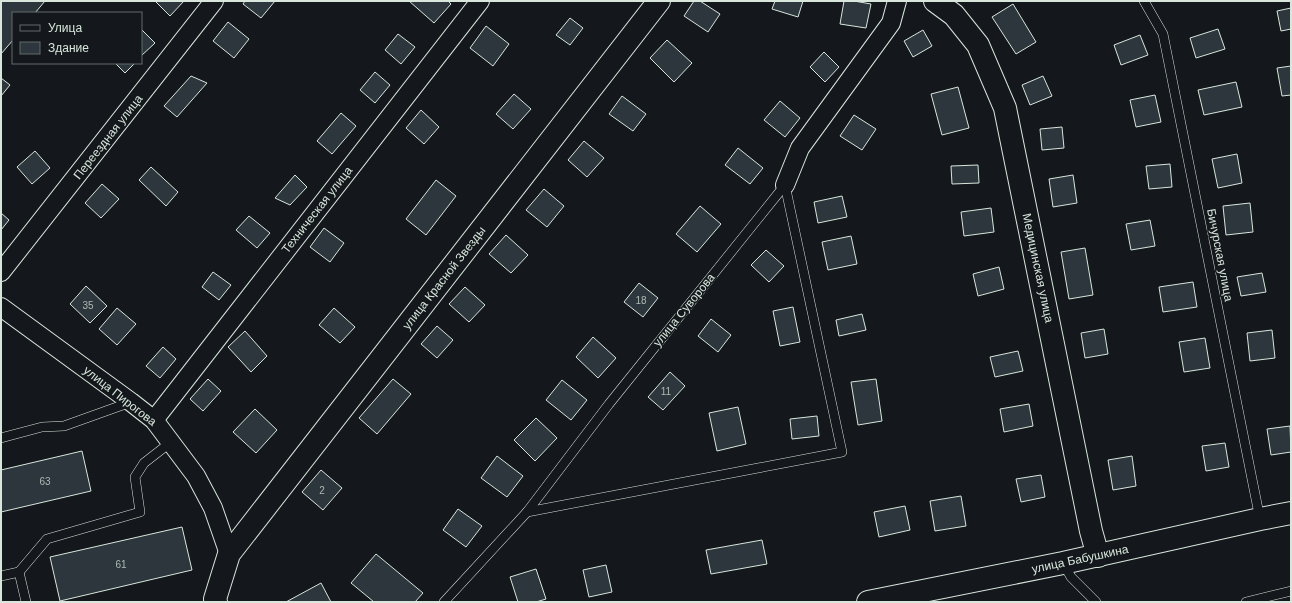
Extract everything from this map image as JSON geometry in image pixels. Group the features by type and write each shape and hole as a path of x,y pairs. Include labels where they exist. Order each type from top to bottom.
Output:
{"street":[{"name":"Переездная улица","path":"1,272 214,1"},
{"name":"Техническая улица","path":"154,420 480,1"},
{"name":"улица Красной Звезды","path":"229,554 659,1"},
{"name":"улица Суворова","path":"785,185 800,148 891,23 896,1"},
{"name":"Медицинская улица","path":"935,1 954,15 978,45 1005,108 1091,531 1098,556"},
{"name":"улица Пирогова","path":"1,307 154,420 196,476 213,508 229,554"},
{"name":"улица Бабушкина","path":"868,602 1098,556 1291,513"},
{"path":"216,602 215,599 229,554"}],"lane":[{"name":"Бичурская улица","path":"1144,1 1163,34 1260,519"},
{"path":"527,512 842,452 785,185"},
{"name":"улица Суворова","path":"444,602 527,512 609,404 785,185"},
{"path":"1,438 42,427 64,426 131,402"},
{"path":"1,576 19,572 47,539 140,512 135,477 144,462 171,442"},
{"path":"1063,563 1071,577 1096,602"},
{"path":"19,572 26,602"},
{"path":"1246,602 1291,591"}],"building":[{"path":"1,1 45,1 36,12 12,12 12,41 1,54"},
{"path":"155,1 184,1 170,16"},
{"path":"245,1 275,1 261,18 243,4"},
{"path":"409,1 448,1 451,4 434,23"},
{"path":"694,1 700,1 720,14 708,32 684,16"},
{"path":"775,1 803,1 798,17 772,9"},
{"path":"844,1 871,4 866,28 840,24"},
{"path":"1013,4 1036,42 1016,54 992,17"},
{"path":"1291,8 1291,29 1281,31 1277,11"},
{"path":"570,18 583,28 570,45 556,35"},
{"path":"228,22 249,39 234,58 213,41"},
{"path":"486,26 509,44 493,66 470,48"},
{"path":"1218,29 1225,49 1196,58 1190,38"},
{"path":"142,30 155,43 142,55"},
{"path":"923,30 932,46 913,57 904,41"},
{"path":"398,34 415,47 401,64 385,50"},
{"path":"1140,35 1148,55 1121,65 1114,45"},
{"path":"667,40 692,63 674,82 650,58"},
{"path":"824,52 839,67 825,82 810,67"},
{"path":"116,64 134,64 125,73"},
{"path":"1291,66 1291,95 1282,96 1277,68"},
{"path":"375,72 390,85 375,103 360,90"},
{"path":"191,76 207,83 177,117 164,106"},
{"path":"1043,76 1052,96 1030,105 1022,85"},
{"path":"1,78 10,85 1,96"},
{"path":"1236,82 1242,107 1204,115 1198,90"},
{"path":"958,87 969,128 942,135 931,94"},
{"path":"514,94 531,109 513,129 496,114"},
{"path":"1155,95 1161,122 1136,127 1130,100"},
{"path":"622,96 646,114 633,131 609,114"},
{"path":"780,101 800,118 785,137 764,120"},
{"path":"421,110 439,127 424,144 406,128"},
{"path":"341,113 356,126 332,154 317,141"},
{"path":"854,115 876,129 862,150 840,136"},
{"path":"1062,127 1064,148 1042,150 1040,129"},
{"path":"584,141 604,158 587,177 568,160"},
{"path":"738,148 763,168 750,184 725,165"},
{"path":"35,151 50,168 32,184 17,167"},
{"path":"1237,154 1242,183 1218,188 1212,159"},
{"path":"1170,164 1172,187 1149,189 1146,166"},
{"path":"978,165 979,183 952,184 951,166"},
{"path":"151,167 178,192 166,206 139,180"},
{"path":"295,175 307,187 290,205 275,198"},
{"path":"1073,175 1077,203 1053,207 1049,179"},
{"path":"436,180 456,196 426,235 406,219"},
{"path":"102,184 119,199 101,218 85,203"},
{"path":"544,189 564,206 547,227 526,210"},
{"path":"842,196 847,217 818,223 814,202"},
{"path":"1250,203 1253,232 1226,235 1223,206"},
{"path":"700,206 721,224 697,252 676,234"},
{"path":"991,208 994,232 964,236 961,212"},
{"path":"1,213 9,220 1,230"},
{"path":"249,216 270,233 257,248 236,230"},
{"path":"1150,220 1155,246 1131,250 1126,224"},
{"path":"324,228 344,243 330,262 310,247"},
{"path":"506,235 528,255 511,273 489,254"},
{"path":"851,236 857,264 828,270 822,242"},
{"path":"1085,248 1093,295 1069,299 1061,252"},
{"path":"766,250 784,266 769,282 751,265"},
{"path":"999,267 1004,289 978,296 973,274"},
{"path":"213,272 231,285 219,300 202,287"},
{"path":"1262,273 1266,292 1241,296 1237,277"},
{"path":"1193,282 1197,307 1163,312 1159,287"},
{"path":"639,283 658,298 643,317 624,302"},
{"path":"86,286 107,306 90,323 70,304"},
{"path":"465,287 485,305 469,322 449,304"},
{"path":"793,307 800,342 780,346 773,311"},
{"path":"117,308 136,324 117,345 99,329"},
{"path":"334,308 355,327 340,343 319,325"},
{"path":"862,314 866,330 839,336 836,320"},
{"path":"711,319 731,335 718,352 698,336"},
{"path":"437,326 453,340 437,358 421,344"},
{"path":"1104,329 1108,354 1085,358 1081,333"},
{"path":"1272,330 1275,358 1250,361 1247,333"},
{"path":"245,331 267,356 251,372 228,347"},
{"path":"593,337 616,358 598,378 576,357"},
{"path":"1205,338 1210,368 1184,372 1179,342"},
{"path":"163,347 176,359 160,378 146,366"},
{"path":"1018,351 1023,371 995,377 990,357"},
{"path":"670,372 685,386 663,410 648,397"},
{"path":"208,379 221,391 203,411 190,399"},
{"path":"393,379 411,394 377,434 359,418"},
{"path":"876,379 882,421 858,425 851,382"},
{"path":"562,380 587,400 571,420 546,400"},
{"path":"1029,404 1033,426 1004,432 1000,409"},
{"path":"738,407 746,444 717,451 709,413"},
{"path":"255,409 277,430 256,453 233,432"},
{"path":"817,416 819,436 792,439 790,419"},
{"path":"536,418 557,438 535,461 514,440"},
{"path":"1290,426 1291,452 1271,455 1267,429"},
{"path":"1225,443 1229,467 1206,471 1202,446"},
{"path":"82,451 91,491 1,512 1,470"},
{"path":"497,456 523,476 507,497 481,478"},
{"path":"1132,456 1136,486 1113,490 1108,460"},
{"path":"321,470 342,488 323,510 302,492"},
{"path":"1041,475 1045,497 1021,502 1016,479"},
{"path":"961,496 966,526 935,531 930,501"},
{"path":"905,506 910,530 879,537 874,512"},
{"path":"458,509 482,526 466,547 443,530"},
{"path":"182,527 192,570 60,601 50,557"},
{"path":"762,540 767,564 711,574 706,550"},
{"path":"376,554 423,593 415,602 374,602 351,583"},
{"path":"606,565 612,592 589,597 583,570"},
{"path":"536,569 546,599 536,602 518,602 510,577"},
{"path":"321,583 331,602 286,602"}]}
